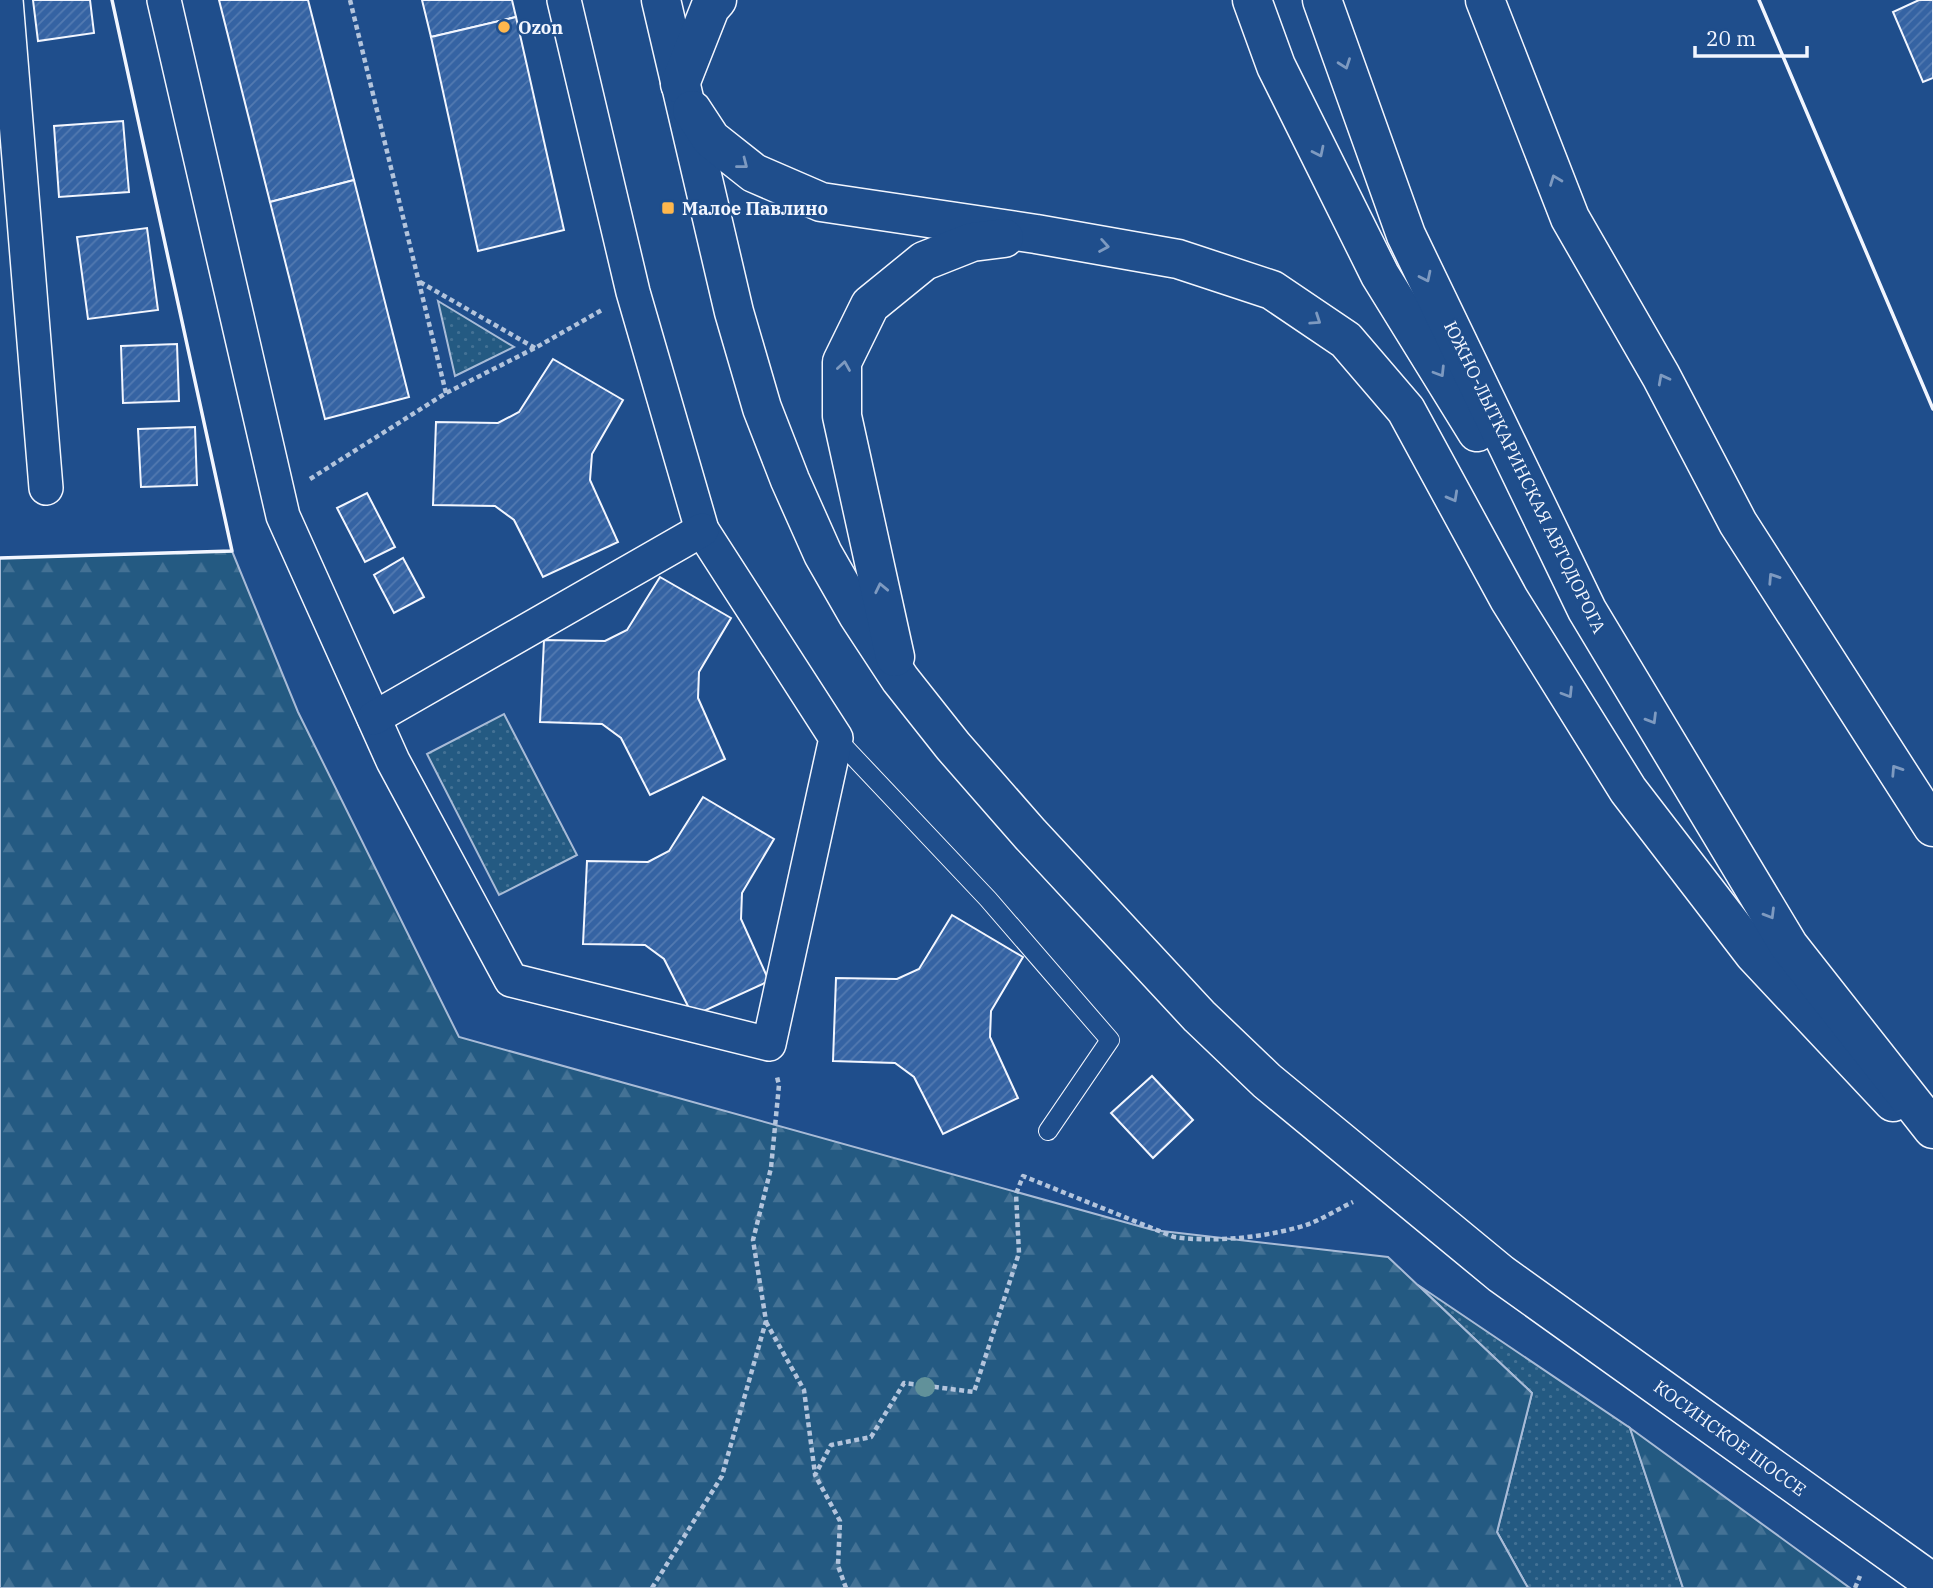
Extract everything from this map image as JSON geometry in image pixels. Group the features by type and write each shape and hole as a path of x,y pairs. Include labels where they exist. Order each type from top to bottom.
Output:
{"main road":[{"name":"КОСИНСКОЕ ШОССЕ","path":"661,0 734,312 762,408 790,480 823,554 858,615 900,679 953,746 1030,834 1199,1016 1267,1081 1461,1242 1527,1292 1933,1583"},
{"path":"717,0 710,8 682,90 711,139 754,173 821,202 1036,234 1178,259 1272,290 1346,340 1406,410 1509,599 1628,790 1754,954 1933,1144"},
{"path":"1252,0 1276,66 1380,275 1587,610"},
{"name":"ЮЖНО-ЛЫТКАРИНСКАЯ АВТОДОРОГА","path":"1322,0 1406,235 1587,610 1789,946 1933,1129"},
{"path":"1485,0 1570,218 1661,376 1738,523 1933,827"},
{"path":"900,679 842,416 842,362 870,305 924,261 972,242 1036,234"}],"street":[{"path":"6,0 7,100 46,488"},
{"path":"164,0 283,516 393,761 511,979 769,1044 836,738 702,530 633,292 564,0"},
{"path":"374,718 702,530"}],"lane":[{"path":"836,738 988,899 1110,1040 1048,1131"}],"path":[{"path":"350,0 446,393"},
{"path":"419,281 536,348"},
{"path":"279,498 446,393 536,348 633,292"},
{"path":"769,1044 779,1085 771,1168 753,1240 766,1321 804,1390 815,1475 840,1521 838,1566 846,1588"},
{"path":"815,1475 831,1445 871,1437 904,1383 974,1392 1019,1253 1016,1194 1023,1176 1174,1237 1201,1241 1284,1231 1311,1223 1359,1199"},
{"path":"652,1588 722,1476 766,1321"},
{"path":"1855,1588 1860,1576"}],"green space":[{"path":"438,301 514,347 455,376"},
{"path":"232,551 298,712 459,1037 1153,1230 1388,1257 1532,1393 1497,1532 1528,1588 0,1588 0,558"},
{"path":"504,714 577,855 499,895 427,754"},
{"path":"1418,1285 1630,1428 1683,1588 1528,1588 1497,1532 1532,1393"},
{"path":"1630,1428 1850,1588 1683,1588"}],"building":[{"path":"33,0 90,0 94,33 38,41"},
{"path":"219,0 308,0 354,180 270,202"},
{"path":"422,0 512,0 516,17 431,37"},
{"path":"1919,0 1933,0 1933,78 1923,82 1893,12"},
{"path":"516,17 564,230 478,251 431,37"},
{"path":"123,121 129,192 59,197 54,126"},
{"path":"354,180 409,397 325,419 270,202"},
{"path":"147,228 158,310 88,319 77,237"},
{"path":"177,344 179,401 123,403 121,346"},
{"path":"553,359 623,400 592,454 590,480 618,542 543,577 514,520 495,506 433,505 436,422 498,423 519,412"},
{"path":"195,427 197,485 141,487 138,429"},
{"path":"367,493 395,547 365,562 337,508"},
{"path":"403,558 424,597 394,613 374,575"},
{"path":"660,577 731,618 699,672 698,698 725,759 650,795 621,738 602,724 540,722 544,640 605,641 627,630"},
{"path":"703,797 774,839 742,893 741,919 769,981 693,1016 664,959 645,945 583,944 587,861 648,862 669,851"},
{"path":"952,915 1023,957 991,1011 990,1037 1018,1098 943,1134 914,1077 895,1063 833,1061 836,978 897,979 919,969"},
{"path":"1152,1076 1193,1120 1153,1158 1111,1113"}],"wall":[{"path":"0,558 232,551 112,0"},
{"path":"1759,0 1933,409"}],"place":[{"name":"Ozon","path":"504,27"},
{"name":"Малое Павлино","path":"668,208"}]}
